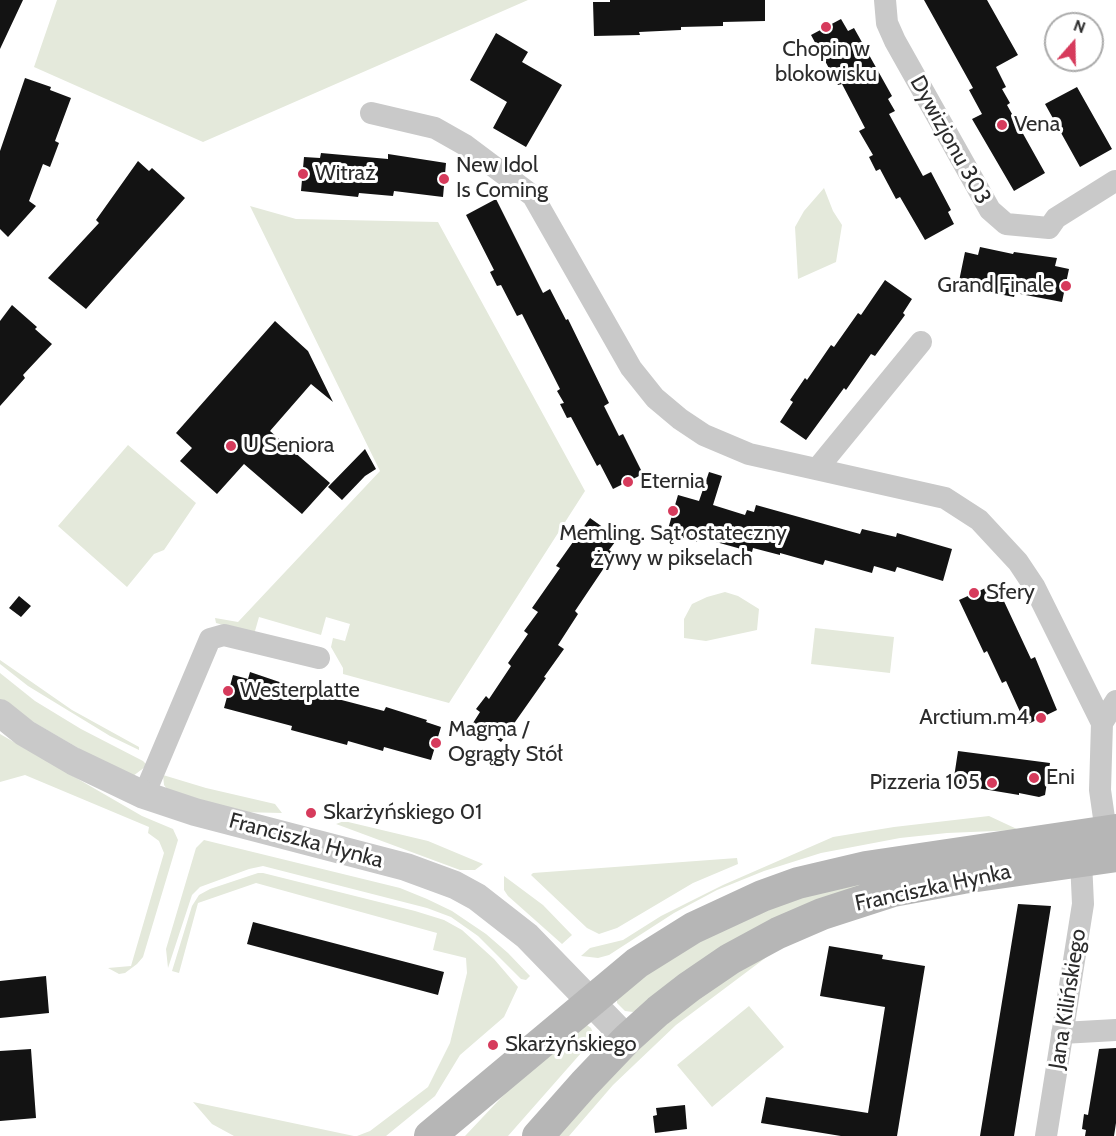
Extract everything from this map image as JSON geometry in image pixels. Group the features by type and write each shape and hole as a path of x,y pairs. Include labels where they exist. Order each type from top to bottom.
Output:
{"main road":[{"name":"Franciszka Hynka","path":"627,1039 689,987 730,959 778,933 822,914 893,891 1080,861 1113,839"},
{"name":"Franciszka Hynka","path":"590,1001 637,963 693,928 762,896 798,883 876,865 1113,839"},
{"path":"430,1136 546,1041 590,1001"},
{"path":"538,1136 627,1039"}],"street":[{"name":"Dywizjonu 303","path":"885,0 887,23 895,41 990,210 1006,224 1049,228 1056,218 1115,181"},
{"path":"370,113 435,128 462,143 533,196 631,368 655,398 704,435 736,450 945,498 985,525 1034,586 1102,723 1100,790 1113,839"},
{"path":"818,469 921,342"},
{"path":"144,795 210,639 224,635 320,658"},
{"path":"1102,723 1116,701"},
{"name":"Franciszka Hynka","path":"0,713 26,733 73,761 144,795 195,812 406,867 455,885 477,897 527,936 627,1039"},
{"name":"Jana Kilińskiego","path":"1046,1136 1083,904 1080,861"},
{"path":"1062,1033 1116,1030"}],"shaded area":[{"path":"57,0 528,0 203,142 34,67"},
{"path":"824,188 833,211 842,225 836,262 798,279 795,227 804,211"},
{"path":"250,206 296,219 438,222 585,491 449,703 343,674 343,668 331,647 333,638 345,641 350,624 326,617 321,635 259,617 255,631 252,633 216,623 215,618 238,622 380,471"},
{"path":"128,445 196,503 164,550 154,554 127,587 58,526"},
{"path":"725,592 738,596 759,609 757,630 706,641 684,638 684,619 692,604"},
{"path":"815,628 894,637 890,673 811,664"},
{"path":"0,660 72,710 139,747 139,750 110,736 28,686 0,664"},
{"path":"0,673 35,701 81,729 143,761 146,764 145,767 133,776 114,769 11,709 0,699"},
{"path":"0,734 142,816 173,829 178,840 143,957 125,973 119,974 108,968 131,966 164,853 159,841 148,833 149,827 25,775 0,782"},
{"path":"163,775 206,788 275,804 282,813 239,812 167,789"},
{"path":"989,816 1019,830 947,833 900,838 821,853 764,871 717,890 674,913 609,955 598,958 581,956 590,948 623,940 661,916 723,885 833,837"},
{"path":"344,821 428,841 483,864 475,870 460,870 336,824"},
{"path":"204,840 400,888 427,899 452,911 486,934 530,976 526,980 521,979 478,936 451,917 427,908 263,866 200,887 192,895 168,968 166,949 196,848"},
{"path":"737,858 738,864 693,883 617,928 599,934 587,928 531,875 533,873"},
{"path":"911,869 641,1009 633,1012 625,1011 617,1003 617,996 672,954 763,908"},
{"path":"258,873 444,920 462,930 494,959 518,987 504,1017 460,1055 435,1096 386,1136 357,1136 370,1131 428,1087 450,1043 467,973 466,958 433,950 437,933 256,883 198,903 179,973 172,971 192,906 199,895"},
{"path":"504,876 543,905 572,935 562,944 508,896 504,890"},
{"path":"768,956 676,1025 613,1085 569,1136 557,1136 643,1043 719,982"},
{"path":"749,1006 784,1047 712,1107 677,1065"},
{"path":"587,1025 593,1033 589,1044 508,1136 465,1136 532,1065"},
{"path":"193,1102 354,1136 234,1136 212,1124"}],"building":[{"path":"0,0 23,0 0,49"},
{"path":"610,0 765,0 765,21 723,22 723,26 681,27 681,30 639,32 640,35 594,36 593,2 610,2"},
{"path":"924,0 987,0 1018,55 996,67 1006,87 1002,89 1010,103 1007,105 1045,173 1014,191 972,119 982,114 969,90 973,88"},
{"path":"841,19 848,31 854,28 892,96 888,99 895,111 889,114 923,176 931,172 951,210 948,212 954,224 925,240 900,197 896,199 880,169 876,171 869,157 873,155 859,131 865,128 842,84 838,85 811,35"},
{"path":"496,33 528,52 522,62 562,85 526,147 493,128 507,102 470,80"},
{"path":"25,78 51,87 50,90 71,98 55,141 59,143 50,167 43,164 29,201 36,206 8,237 0,229 0,151"},
{"path":"1077,87 1112,149 1080,167 1045,104"},
{"path":"321,153 388,159 388,154 446,163 443,197 394,191 393,196 359,193 358,197 301,191 304,157 320,158"},
{"path":"138,161 149,171 152,168 185,198 86,309 48,278 99,223 96,220"},
{"path":"496,199 543,293 550,289 566,320 568,319 609,403 604,406 619,436 623,434 643,474 613,489 600,464 597,466 571,417 567,418 560,404 564,403 557,391 560,389 522,314 517,316 501,285 497,286 490,272 494,270 466,215"},
{"path":"980,247 1013,254 1014,252 1057,258 1055,266 1069,269 1062,302 1015,293 1014,297 958,286 965,252 978,255"},
{"path":"885,280 912,299 903,313 905,315 875,356 871,354 846,390 844,388 806,440 780,422 793,402 790,400 831,345 834,347 858,313 861,315"},
{"path":"12,305 52,344 23,375 25,378 0,406 0,321"},
{"path":"275,321 308,351 333,402 311,384 270,431 330,483 302,514 244,464 217,494 180,461 192,448 176,433"},
{"path":"365,449 376,469 365,476 342,500 328,487"},
{"path":"709,472 722,476 713,505 745,515 747,510 754,512 756,505 860,534 862,529 896,537 897,533 952,549 943,581 897,567 895,572 874,566 872,573 825,560 823,565 780,553 780,555 753,548 752,552 698,537 697,542 681,537 682,533 668,529 678,495 699,501"},
{"path":"590,518 618,538 609,550 614,553 575,611 578,614 558,645 564,649 501,742 473,723 480,712 476,709 486,696 489,699 511,666 508,663 528,634 524,631 538,612 532,608 560,568 556,566"},
{"path":"990,586 997,599 1002,597 1031,659 1035,657 1057,710 1026,725 1006,681 1002,683 987,651 984,653 959,600"},
{"path":"19,596 31,606 21,617 9,608"},
{"path":"250,672 303,690 384,711 386,707 427,720 426,722 441,727 431,760 384,747 383,751 348,741 347,745 291,730 292,726 224,708 233,675 248,679"},
{"path":"958,751 1050,763 1045,795 1039,797 1019,793 1019,795 953,784"},
{"path":"1018,904 1051,906 1014,1136 980,1136"},
{"path":"253,922 444,972 438,995 247,944"},
{"path":"829,946 883,955 882,959 925,966 897,1136 841,1136 761,1123 766,1097 868,1113 885,1007 820,996"},
{"path":"46,976 49,1013 0,1018 0,981"},
{"path":"1116,1048 1114,1136 1085,1136 1086,1130 1082,1129 1084,1114 1088,1115 1099,1049"},
{"path":"31,1049 36,1118 0,1121 0,1051"},
{"path":"685,1105 687,1129 655,1133 653,1116 657,1115 656,1108"}],"place":[{"name":"Chopin w blokowisku","path":"826,27"},
{"name":"Vena","path":"1002,125"},
{"name":"Witraż","path":"303,174"},
{"name":"New Idol Is Coming","path":"444,179"},
{"name":"Grand Finale","path":"1066,286"},
{"name":"U Seniora","path":"231,446"},
{"name":"Eternia","path":"628,482"},
{"name":"Memling. Sąt ostateczny żywy w pikselach","path":"673,511"},
{"name":"Sfery","path":"974,593"},
{"name":"Westerplatte","path":"228,691"},
{"name":"Arctium.m4","path":"1041,718"},
{"name":"Magma / Ogrągły Stół","path":"436,743"},
{"name":"Eni","path":"1034,778"},
{"name":"Pizzeria 105","path":"992,783"},
{"name":"Skarżyńskiego 01","path":"311,813"},
{"name":"Skarżyńskiego","path":"493,1045"}]}
